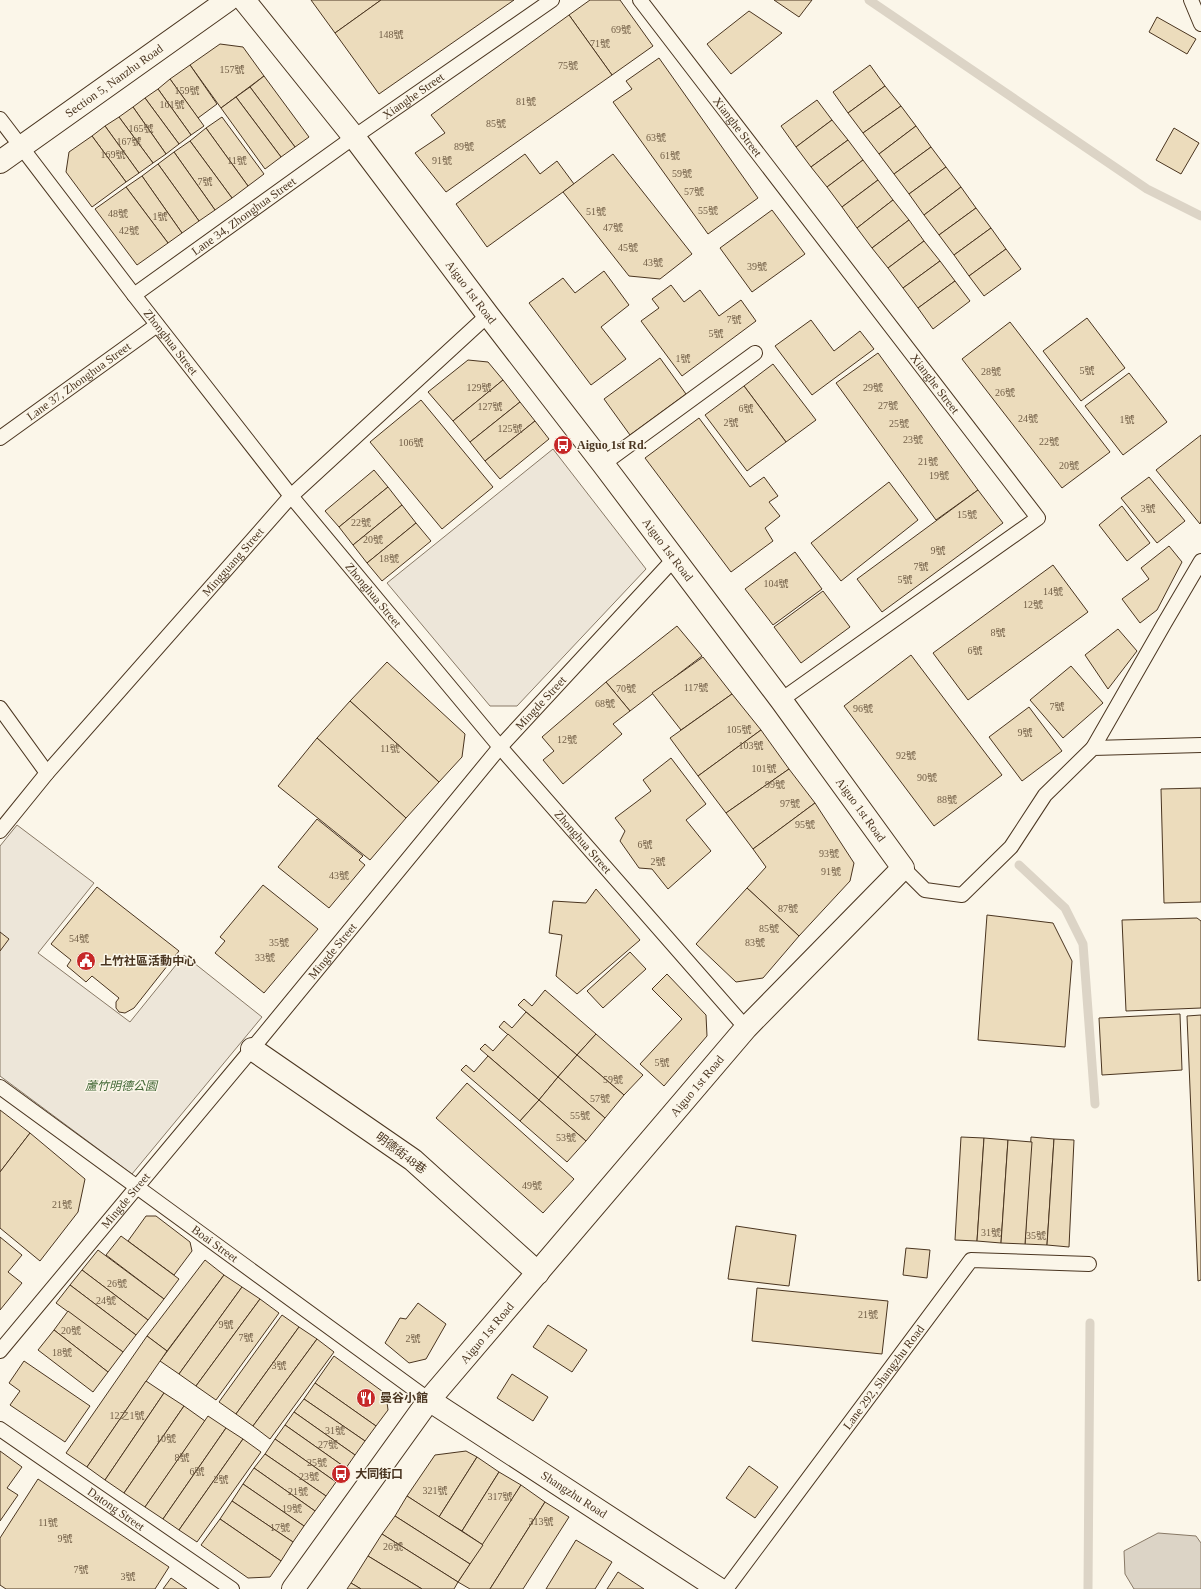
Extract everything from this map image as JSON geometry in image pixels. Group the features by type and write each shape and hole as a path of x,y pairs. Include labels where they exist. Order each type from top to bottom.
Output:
{"street":[{"name":"Section 5, Nanzhu Road","path":"0,162 228,0"},
{"name":"Aiguo 1st Road","path":"244,0 354,137 488,315 603,464 781,700 903,868 746,1028 429,1400 293,1589"},
{"name":"明德街48巷","path":"252,1049 413,1160 538,1273"},
{"name":"Shangzhu Road","path":"429,1400 719,1589"}],"lane":[{"name":"Xianghe Street","path":"354,137 552,0"},
{"name":"Xianghe Street","path":"640,0 1038,518 781,700"},
{"path":"1191,0 1201,24"},
{"name":"Zhonghua Street","path":"0,119 157,325 291,496 500,747 746,1028"},
{"name":"Lane 34, Zhonghua Street","path":"134,295 354,137"},
{"name":"Mingguang Street","path":"0,831 47,773 291,496 488,315"},
{"name":"Lane 37, Zhonghua Street","path":"0,438 157,325"},
{"path":"603,464 755,353"},
{"name":"Mingde Street","path":"0,1351 252,1049 500,747 674,559"},
{"path":"903,868 926,890 962,895 1011,847 1044,795 1094,748 1201,561"},
{"path":"0,708 47,773"},
{"path":"1094,748 1201,745"},
{"name":"Boai Street","path":"0,1087 429,1400"},
{"name":"Lane 292, Shangzhu Road","path":"726,1589 971,1260 1089,1264"},
{"name":"Datong Street","path":"0,1429 232,1589"}],"green space":[{"path":"553,449 646,569 517,706 490,706 387,583"},
{"name":"蘆竹明德公園","path":"17,825 94,883 38,953 130,1022 184,955 262,1017 132,1174 0,1076 0,846"}],"shaded area":[{"path":"1158,1533 1196,1536 1201,1543 1201,1589 1134,1589 1125,1574 1124,1551"}],"building":[{"path":"311,0 381,0 335,33"},
{"path":"381,0 514,0 379,94 335,33"},
{"path":"590,0 620,0 653,46 612,75 569,15"},
{"path":"774,0 812,0 799,17"},
{"path":"749,11 782,33 731,74 707,44"},
{"path":"569,15 612,75 446,192 415,153 445,133 431,115"},
{"path":"1157,17 1196,39 1187,54 1149,32"},
{"path":"220,44 243,47 264,76 221,108 190,65"},
{"path":"659,58 758,198 708,234 613,102 632,89 626,81"},
{"path":"190,65 217,104 198,118 170,79"},
{"path":"870,65 885,86 848,113 833,92"},
{"path":"264,76 309,137 295,147 250,87"},
{"path":"170,79 204,126 191,135 158,89"},
{"path":"885,86 901,106 863,133 848,113"},
{"path":"250,87 295,147 281,157 236,97"},
{"path":"158,89 191,135 179,144 145,98"},
{"path":"236,97 281,157 265,169 221,108"},
{"path":"145,98 179,144 166,154 133,107"},
{"path":"817,100 832,120 796,147 781,126"},
{"path":"901,106 916,126 879,154 863,133"},
{"path":"133,107 166,154 153,163 119,117"},
{"path":"119,117 153,163 139,173 105,126"},
{"path":"222,117 264,174 248,186 206,128"},
{"path":"832,120 848,140 811,167 796,147"},
{"path":"105,126 139,173 126,182 92,136"},
{"path":"916,126 931,147 894,174 879,154"},
{"path":"206,128 248,186 232,198 190,141"},
{"path":"1174,128 1199,143 1181,174 1156,160"},
{"path":"92,136 126,182 92,207 66,172 69,152"},
{"path":"848,140 863,160 827,187 811,167"},
{"path":"190,141 232,198 215,210 174,152"},
{"path":"931,147 946,167 909,194 894,174"},
{"path":"174,152 215,210 199,221 158,164"},
{"path":"525,154 540,174 557,161 574,184 487,247 456,204"},
{"path":"613,154 692,254 660,279 629,276 563,192"},
{"path":"863,160 878,180 842,207 827,187"},
{"path":"158,164 199,221 182,233 142,176"},
{"path":"946,167 961,187 924,215 909,194"},
{"path":"142,176 182,233 168,243 126,187"},
{"path":"878,180 893,200 857,228 842,207"},
{"path":"126,187 168,243 137,265 95,209"},
{"path":"961,187 976,208 939,235 924,215"},
{"path":"893,200 909,220 872,248 857,228"},
{"path":"976,208 991,228 954,255 939,235"},
{"path":"772,210 805,254 752,292 720,248"},
{"path":"909,220 924,241 888,268 872,248"},
{"path":"991,228 1006,249 969,276 954,255"},
{"path":"924,241 940,261 903,288 888,268"},
{"path":"1006,249 1021,269 984,296 969,276"},
{"path":"940,261 955,281 918,308 903,288"},
{"path":"604,271 629,305 601,327 626,359 591,385 529,303 563,278 575,293"},
{"path":"955,281 970,301 933,329 918,308"},
{"path":"671,285 684,302 700,290 719,316 741,300 756,321 682,376 641,321 659,308 652,299"},
{"path":"1087,318 1125,368 1081,401 1043,351"},
{"path":"811,320 834,351 860,331 874,349 812,395 775,346"},
{"path":"1010,322 1110,452 1062,488 962,359"},
{"path":"878,353 978,490 936,520 836,383"},
{"path":"660,358 686,394 630,435 604,399"},
{"path":"468,360 488,362 503,380 453,421 428,392"},
{"path":"773,364 816,420 786,442 744,386"},
{"path":"1129,373 1167,422 1123,455 1085,406"},
{"path":"503,380 520,402 470,442 453,421"},
{"path":"744,386 786,442 747,471 705,415"},
{"path":"421,400 493,487 442,529 370,442"},
{"path":"520,402 535,421 485,461 470,442"},
{"path":"699,418 750,487 764,477 778,496 769,502 780,516 765,528 773,541 731,572 645,458"},
{"path":"535,421 549,439 500,479 485,461"},
{"path":"1201,435 1201,521 1200,524 1156,470"},
{"path":"374,470 388,487 339,527 325,511"},
{"path":"1149,477 1185,521 1157,543 1121,498"},
{"path":"889,482 918,520 841,581 811,543"},
{"path":"388,487 402,505 353,545 339,527"},
{"path":"978,490 1003,523 882,612 857,579"},
{"path":"402,505 416,523 367,563 353,545"},
{"path":"1122,506 1150,543 1127,561 1099,525"},
{"path":"416,523 431,541 382,581 367,563"},
{"path":"1169,546 1182,562 1157,610 1140,623 1122,599 1149,579 1141,568"},
{"path":"795,552 822,589 773,625 745,589"},
{"path":"1053,565 1088,612 968,700 933,653"},
{"path":"823,591 850,627 801,663 774,627"},
{"path":"677,626 702,656 630,711 606,682"},
{"path":"1118,629 1137,651 1108,689 1085,655"},
{"path":"911,655 1002,775 934,826 844,706"},
{"path":"703,657 732,694 681,730 652,693"},
{"path":"387,662 465,734 462,757 439,782 350,701"},
{"path":"1071,666 1103,703 1063,738 1030,700"},
{"path":"606,682 630,711 613,724 622,734 563,784 543,760 554,751 542,737"},
{"path":"732,694 761,730 698,776 670,738"},
{"path":"350,701 439,782 406,818 317,738"},
{"path":"1029,707 1062,751 1022,781 989,737"},
{"path":"761,730 789,769 726,813 698,776"},
{"path":"317,738 406,818 370,860 278,786"},
{"path":"671,758 706,804 686,820 711,851 668,889 652,869 639,868 620,841 625,831 615,818 651,791 643,780"},
{"path":"789,769 815,803 753,849 726,813"},
{"path":"1201,788 1201,902 1164,903 1161,789"},
{"path":"815,803 854,863 850,881 799,936 747,888 766,867 753,849"},
{"path":"317,819 363,856 359,860 365,865 329,908 278,867"},
{"path":"263,885 318,929 264,993 215,953 225,941 220,937"},
{"path":"97,887 179,951 134,1008 125,1013 119,1012 116,1008 116,1002 119,998 92,976 86,982 67,966 71,960 51,944"},
{"path":"747,888 799,936 763,978 736,982 696,944"},
{"path":"596,889 640,940 577,994 556,976 562,935 549,933 553,901 586,903"},
{"path":"987,915 1053,923 1072,961 1065,1047 978,1040"},
{"path":"1197,918 1201,921 1201,1008 1126,1011 1122,920"},
{"path":"0,932 9,939 0,951"},
{"path":"630,952 646,969 603,1008 587,991"},
{"path":"667,974 706,1015 707,1036 664,1086 640,1064 682,1019 652,989"},
{"path":"545,990 596,1034 577,1055 518,1005 524,999 532,1006"},
{"path":"526,1012 577,1055 558,1077 499,1027 504,1021 512,1028"},
{"path":"1180,1014 1182,1070 1102,1075 1099,1018"},
{"path":"1201,1015 1201,1280 1198,1281 1187,1016"},
{"path":"508,1034 558,1077 539,1100 480,1049 485,1044 493,1051"},
{"path":"596,1034 643,1075 624,1095 577,1055"},
{"path":"577,1055 624,1095 605,1118 558,1077"},
{"path":"488,1056 539,1100 520,1121 461,1070 466,1065 474,1072"},
{"path":"558,1077 605,1118 586,1141 539,1100"},
{"path":"467,1083 574,1179 543,1213 436,1118"},
{"path":"539,1100 586,1141 567,1162 520,1121"},
{"path":"0,1110 30,1133 0,1172"},
{"path":"30,1133 85,1179 78,1212 40,1261 0,1228 0,1172"},
{"path":"961,1137 984,1138 977,1241 955,1240"},
{"path":"1031,1137 1054,1139 1047,1245 1025,1244"},
{"path":"984,1138 1008,1140 1001,1243 977,1241"},
{"path":"1054,1139 1074,1140 1069,1247 1047,1245"},
{"path":"1008,1140 1032,1142 1025,1244 1001,1243"},
{"path":"146,1216 156,1216 190,1242 192,1251 174,1275 128,1241"},
{"path":"736,1226 796,1235 789,1286 728,1279"},
{"path":"121,1236 179,1279 164,1299 106,1255"},
{"path":"0,1237 22,1255 8,1272 22,1283 0,1310"},
{"path":"906,1248 930,1250 927,1278 903,1275"},
{"path":"98,1250 164,1299 148,1320 82,1270"},
{"path":"205,1260 224,1275 167,1351 147,1336"},
{"path":"82,1270 148,1320 136,1335 70,1285"},
{"path":"224,1275 242,1287 179,1374 160,1361"},
{"path":"70,1285 136,1335 123,1352 56,1303"},
{"path":"242,1287 260,1299 196,1386 179,1374"},
{"path":"757,1288 888,1301 882,1354 752,1341"},
{"path":"260,1299 279,1313 216,1400 196,1386"},
{"path":"418,1303 446,1324 426,1359 409,1363 385,1343 400,1318 406,1319"},
{"path":"68,1311 123,1352 108,1372 54,1330"},
{"path":"282,1315 299,1327 236,1414 219,1402"},
{"path":"548,1325 587,1350 572,1372 533,1347"},
{"path":"299,1327 317,1339 253,1426 236,1414"},
{"path":"54,1330 108,1372 93,1392 38,1350"},
{"path":"147,1336 167,1351 87,1467 66,1453"},
{"path":"317,1339 334,1352 270,1439 253,1426"},
{"path":"334,1356 386,1394 388,1410 376,1426 315,1383"},
{"path":"24,1361 90,1406 65,1442 10,1405 20,1391 9,1383"},
{"path":"512,1374 548,1397 533,1421 497,1398"},
{"path":"146,1381 164,1393 105,1480 87,1467"},
{"path":"315,1383 376,1426 365,1441 304,1399"},
{"path":"164,1393 184,1406 124,1493 105,1480"},
{"path":"304,1399 365,1441 355,1455 294,1412"},
{"path":"184,1406 205,1421 145,1507 124,1493"},
{"path":"294,1412 355,1455 346,1468 285,1425"},
{"path":"208,1416 226,1428 163,1519 145,1507"},
{"path":"285,1425 346,1468 336,1482 275,1439"},
{"path":"226,1428 243,1439 179,1530 163,1519"},
{"path":"243,1439 261,1452 197,1542 179,1530"},
{"path":"275,1439 336,1482 326,1496 265,1454"},
{"path":"0,1451 22,1467 7,1488 18,1495 0,1521"},
{"path":"466,1451 477,1457 439,1517 407,1496 435,1455"},
{"path":"265,1454 326,1496 315,1511 254,1468"},
{"path":"477,1457 499,1472 462,1531 439,1517"},
{"path":"749,1466 778,1487 755,1518 726,1498"},
{"path":"254,1468 315,1511 304,1526 243,1484"},
{"path":"499,1472 521,1485 483,1545 462,1531"},
{"path":"38,1479 169,1567 155,1589 6,1589 0,1585 0,1538"},
{"path":"243,1484 304,1526 293,1542 232,1501"},
{"path":"521,1485 545,1502 490,1589 470,1589 458,1582"},
{"path":"407,1496 483,1545 470,1564 395,1516"},
{"path":"232,1501 293,1542 281,1561 220,1519"},
{"path":"545,1502 569,1517 523,1589 490,1589"},
{"path":"395,1516 470,1564 458,1582 382,1534"},
{"path":"220,1519 281,1561 270,1577 248,1578 201,1545"},
{"path":"382,1534 458,1582 454,1589 422,1589 368,1556"},
{"path":"576,1540 612,1562 595,1589 546,1589"},
{"path":"368,1556 422,1589 361,1589 351,1583"},
{"path":"618,1572 644,1589 607,1589"},
{"path":"171,1578 187,1589 163,1589"},
{"path":"351,1583 361,1589 347,1589"}],"waterway":[{"path":"869,0 1147,189 1201,216"},
{"path":"1019,865 1065,908 1083,944 1095,1104"},
{"path":"1088,1589 1090,1323"}],"place":[{"name":"Aiguo 1st Rd.","path":"563,445"},
{"name":"上竹社區活動中心","path":"86,961"},
{"name":"曼谷小館","path":"366,1398"},
{"name":"大同街口","path":"341,1474"}]}
